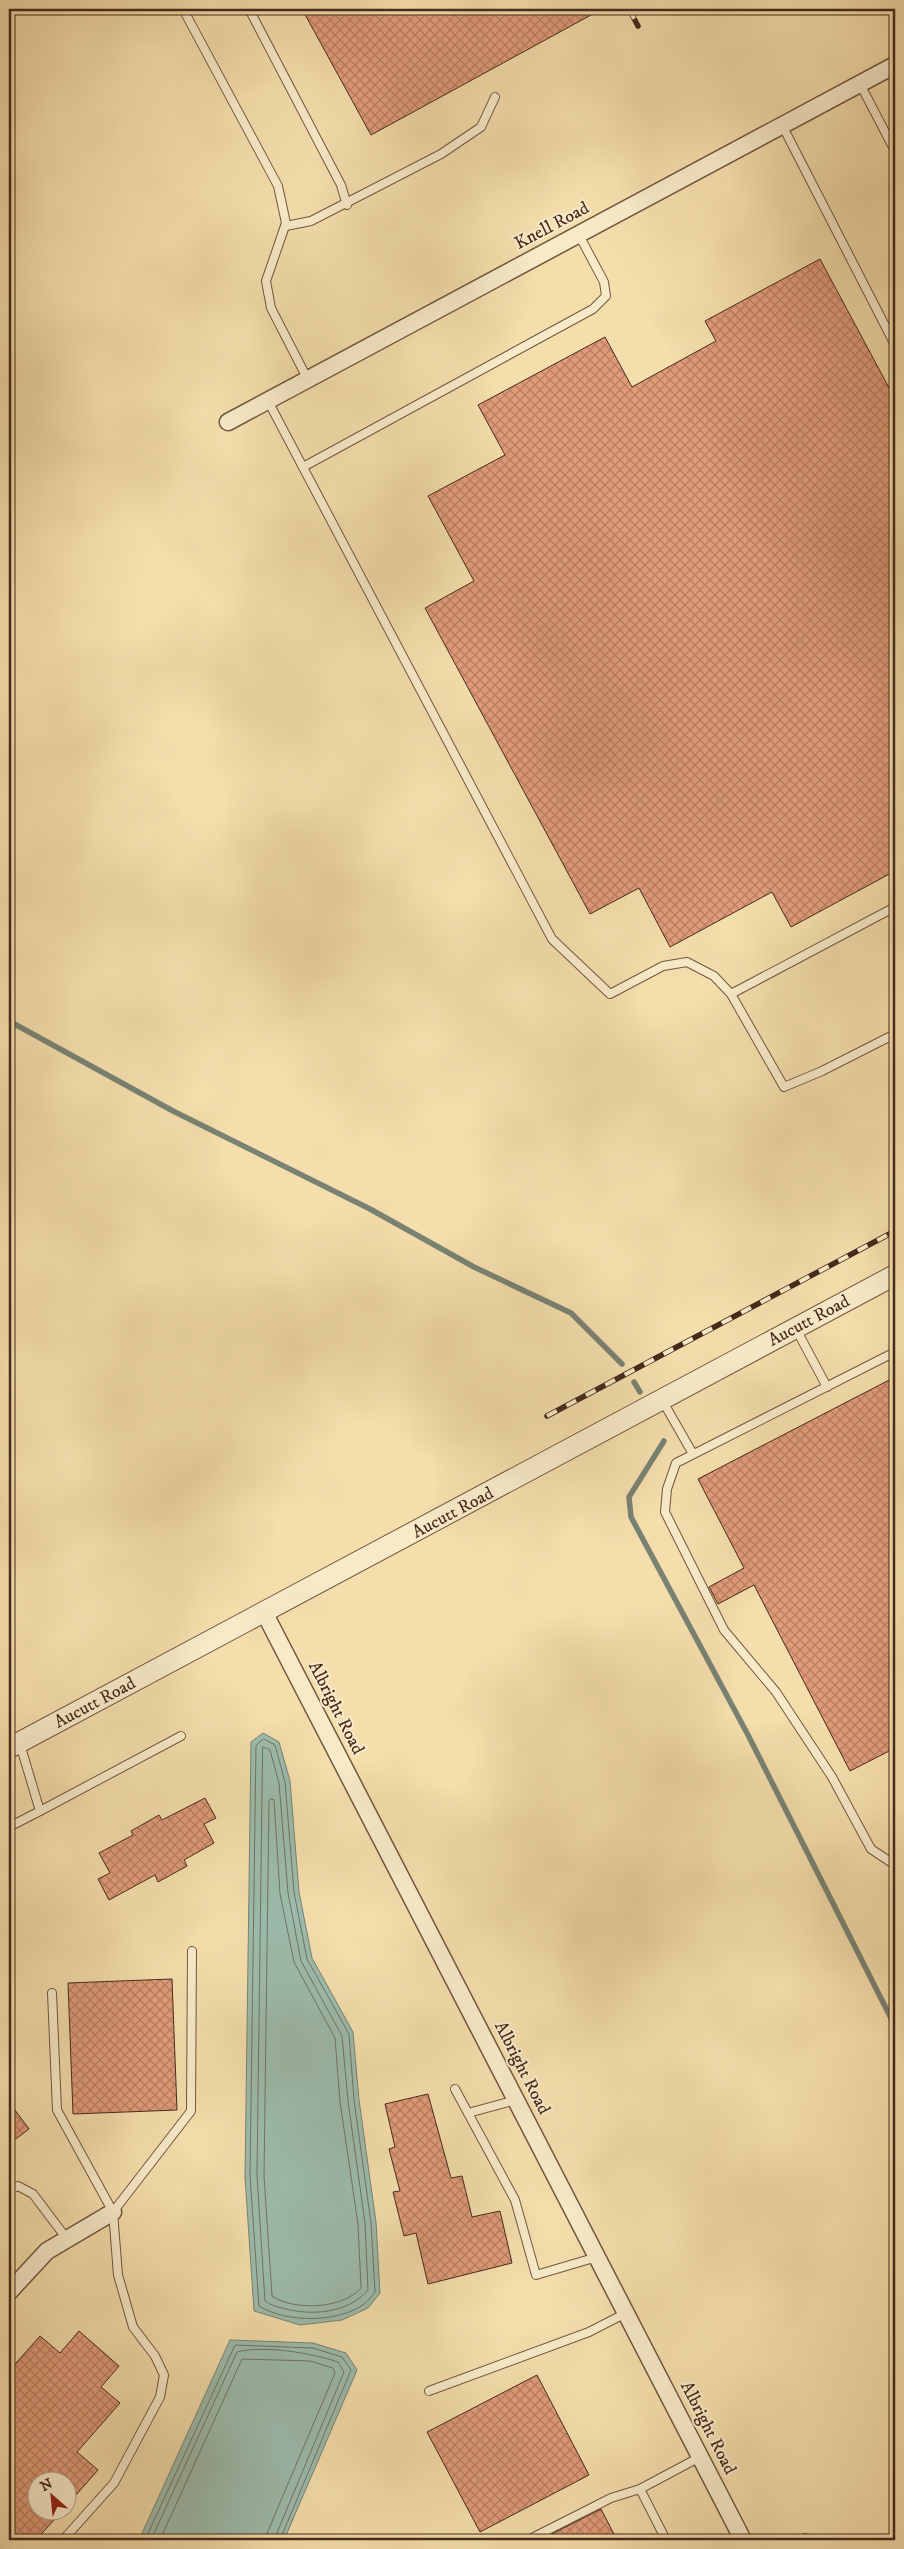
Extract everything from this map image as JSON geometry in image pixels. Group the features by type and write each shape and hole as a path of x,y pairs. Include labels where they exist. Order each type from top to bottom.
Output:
{"street":[{"name":"Knell Road","path":"228,422 895,65"},
{"name":"Aucutt Road","path":"14,1745 265,1614 895,1275"},
{"name":"Albright Road","path":"265,1614 743,2540"},
{"path":"9,2292 47,2251 113,2212"}],"lane":[{"path":"183,9 278,186 286,226 266,281 271,308 308,380"},
{"path":"249,9 341,185 347,205"},
{"path":"860,84 895,150"},
{"path":"286,226 311,221 347,205 441,154 481,127 495,97"},
{"path":"782,125 895,345"},
{"path":"303,467 594,309 606,296 604,282 579,234"},
{"path":"268,401 552,939 610,994 663,966 686,962 714,976 731,994 784,1087 822,1071 895,1034"},
{"path":"731,994 895,907"},
{"path":"796,1329 827,1387"},
{"path":"895,1352 676,1463 667,1489 665,1512 724,1630 776,1692 832,1777 872,1849 895,1865"},
{"path":"662,1400 693,1454"},
{"path":"9,1828 181,1736"},
{"path":"14,1745 40,1811"},
{"path":"113,2212 191,2111 192,1951"},
{"path":"52,1993 57,2110 113,2212 118,2275 133,2326 155,2356 164,2375 160,2397 114,2483 64,2540"},
{"path":"455,2089 515,2200 536,2275 597,2257"},
{"path":"468,2113 516,2100"},
{"path":"9,2190 18,2186 33,2194 68,2239"},
{"path":"429,2391 589,2332 626,2313"},
{"path":"528,2540 611,2498 640,2490 700,2457"},
{"path":"640,2490 666,2540"}],"water":[{"path":"263,1733 279,1742 290,1781 299,1892 312,1958 353,2032 359,2100 376,2222 380,2293 368,2308 342,2320 300,2325 254,2311 245,2177 251,1742"},
{"path":"230,2340 313,2343 346,2353 357,2370 284,2540 139,2540"}],"building":[{"path":"302,9 602,9 371,135"},
{"path":"820,259 895,399 895,871 791,927 772,892 670,947 639,888 590,914 425,608 474,581 428,496 505,455 478,405 605,337 632,387 716,341 705,321"},
{"path":"895,1377 895,1748 850,1771 754,1585 718,1604 709,1587 744,1568 698,1479"},
{"path":"205,1798 216,1818 204,1824 214,1843 184,1860 187,1866 158,1882 155,1875 109,1900 98,1879 110,1873 99,1853 133,1835 131,1831 159,1815 162,1820"},
{"path":"172,1979 177,2110 73,2114 68,1983"},
{"path":"428,2094 451,2178 462,2176 472,2217 500,2211 512,2263 428,2284 416,2233 404,2236 393,2192 400,2191 389,2149 395,2147 385,2104"},
{"path":"9,2102 29,2129 9,2144"},
{"path":"79,2331 119,2366 101,2387 120,2403 77,2452 98,2470 78,2493 78,2472 28,2472 28,2522 52,2522 36,2540 9,2540 9,2371 40,2336 60,2353"},
{"path":"537,2375 589,2475 480,2532 427,2432"},
{"path":"601,2509 617,2540 540,2540"}],"waterway":[{"path":"9,1021 173,1111 370,1209 474,1267 571,1313 622,1364"},
{"path":"634,1382 640,1392"},
{"path":"664,1441 629,1497 631,1517 748,1735 895,2026"}],"railway":[{"path":"629,9 638,26"},
{"path":"547,1416 895,1231"}]}
